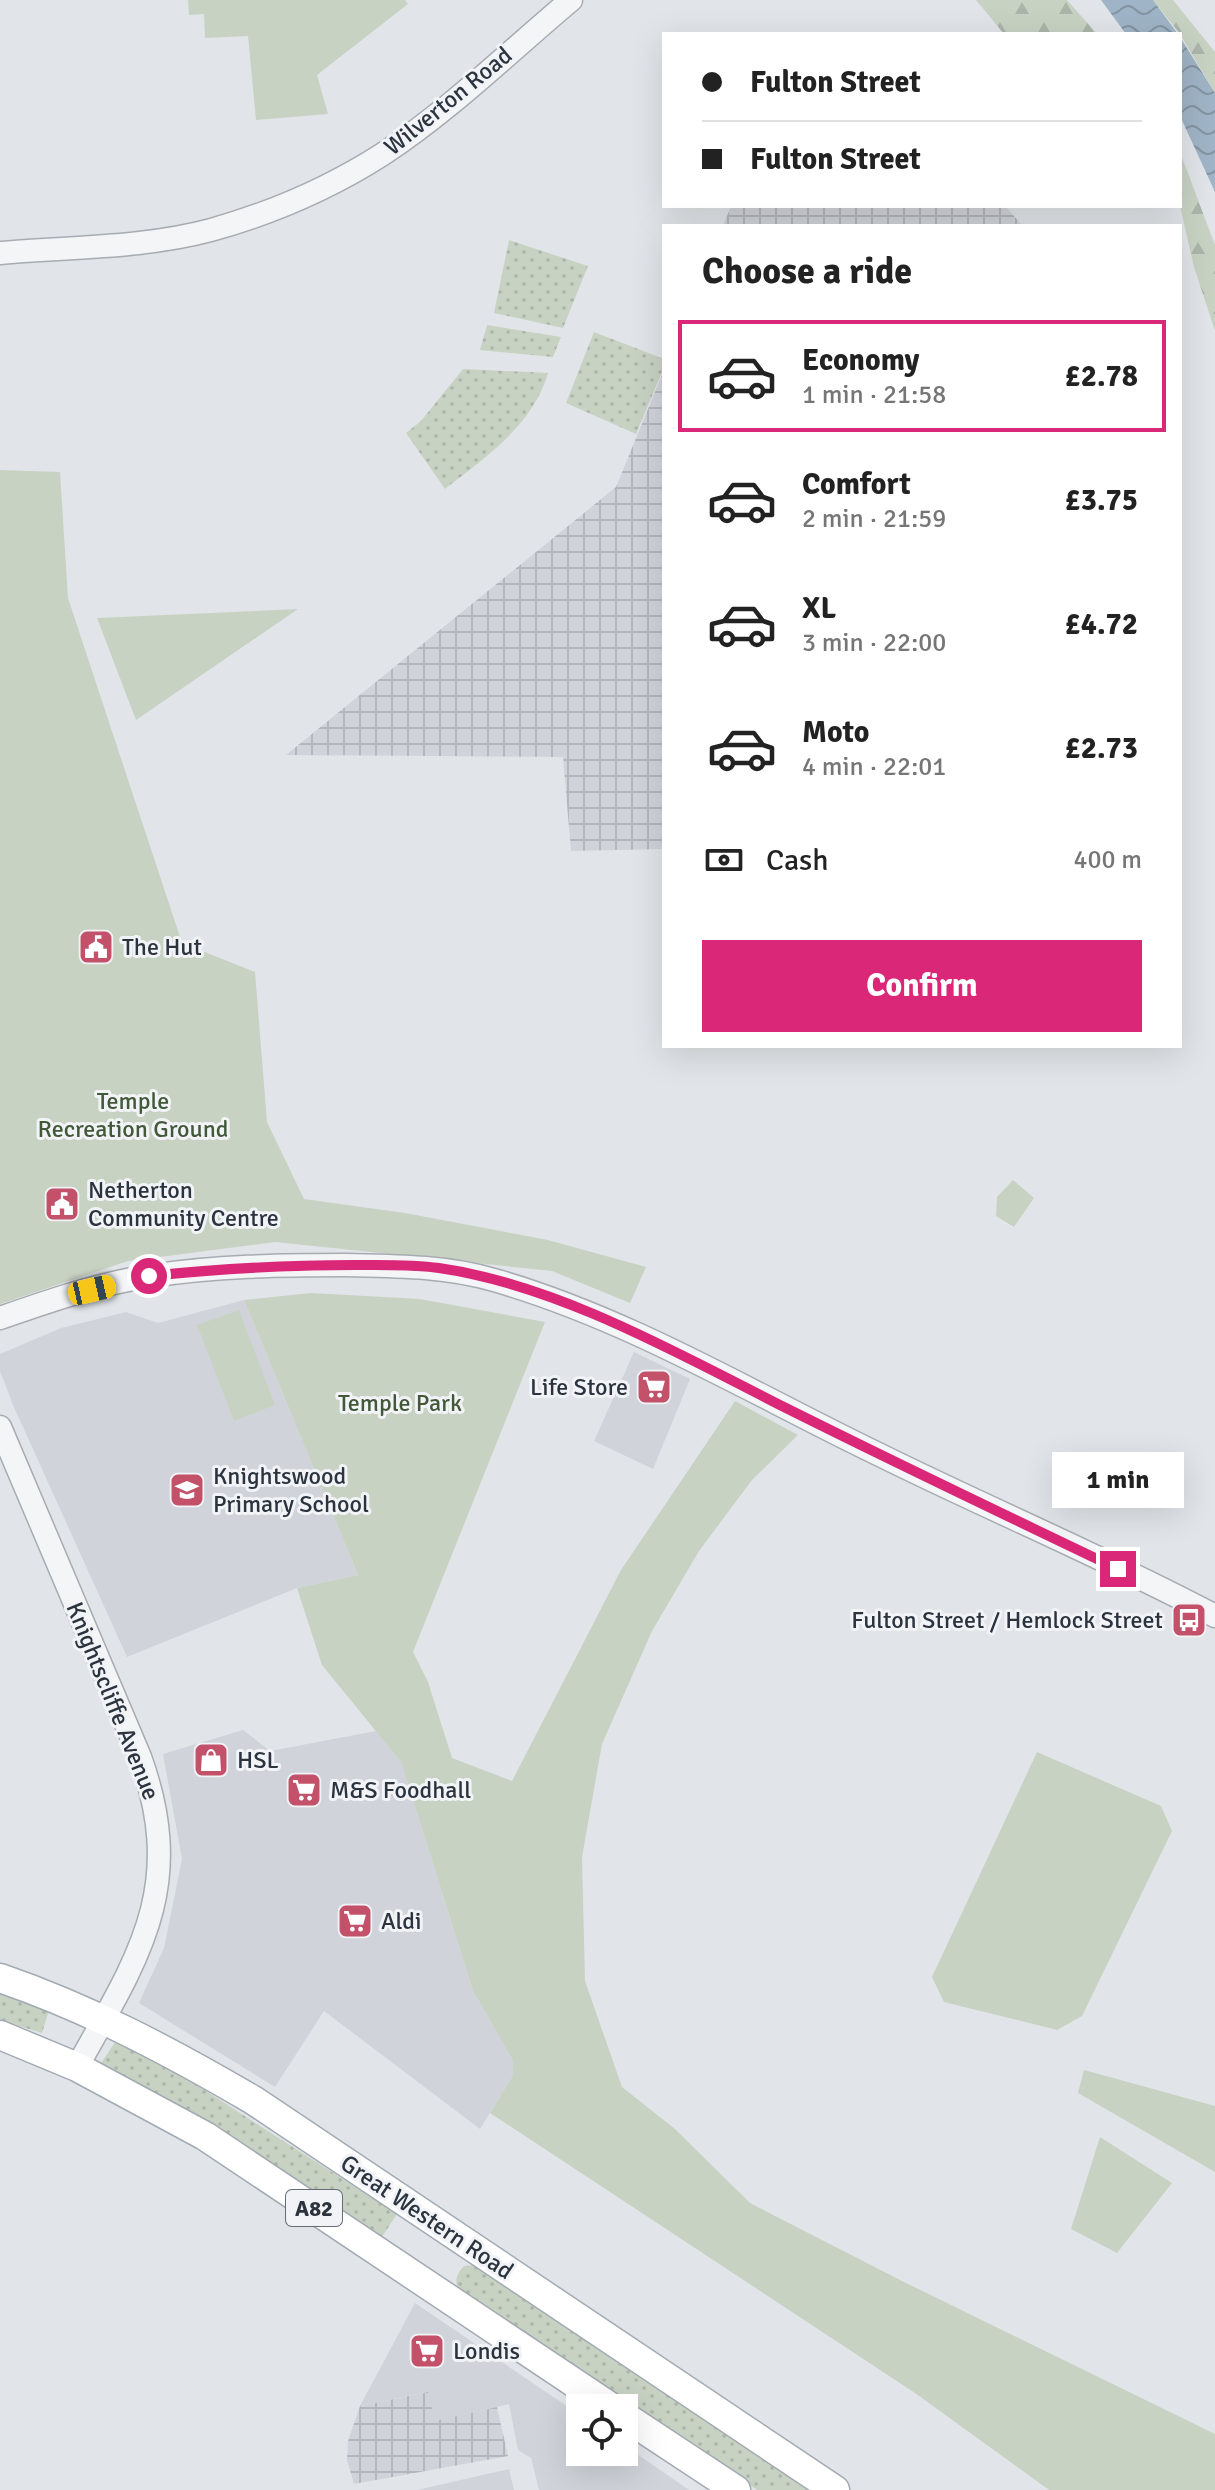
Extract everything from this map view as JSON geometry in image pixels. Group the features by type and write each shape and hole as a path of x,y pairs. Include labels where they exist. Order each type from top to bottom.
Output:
{"main road":[{"name":"Great Western Road","path":"0,1978 104,2019 166,2049 253,2100 835,2490"},
{"name":"A82","path":"0,2035 77,2067 205,2136 591,2394"},
{"path":"638,2425 736,2490"}],"street":[{"name":"Wilverton Road","path":"0,253 173,238 210,230 301,199 381,155 420,128 564,2"},
{"path":"0,1318 63,1296 149,1276 219,1269 281,1265 437,1267 493,1279 563,1302 665,1347 878,1455 1215,1616"},
{"name":"Knightscliffe Avenue","path":"0,1427 140,1757 157,1810 160,1870 155,1900 140,1948 77,2067"}],"shaded area":[{"path":"730,208 1007,208 1021,224 724,224"},
{"path":"662,375 662,849 571,851 563,757 286,755 616,487"},
{"name":"Knightswood Primary School","path":"244,1300 358,1575 297,1588 127,1657 13,1405 0,1371 0,1354 61,1328 126,1312 158,1323"},
{"path":"634,1352 690,1379 653,1469 594,1441"},
{"path":"243,1730 270,1751 376,1731 401,1762 473,1991 513,2061 513,2075 480,2129 324,2011 275,2087 139,2003 164,1948 182,1859 163,1754"},
{"path":"415,2303 566,2405 566,2466 638,2466 638,2455 689,2490 539,2490 531,2458 518,2450 509,2404 435,2422 427,2392 360,2406"},
{"path":"428,2392 435,2421 497,2407 508,2456 354,2484 347,2460 348,2441 360,2406"},
{"path":"509,2469 514,2490 417,2490"}],"green space":[{"path":"188,0 405,0 408,4 317,75 328,114 256,120 248,36 205,38 204,14 189,15"},
{"path":"976,0 1067,0 1095,32 1002,32"},
{"path":"1153,0 1173,0 1215,52 1215,93 1182,37 1182,32 1178,32"},
{"path":"1182,157 1215,245 1215,331 1194,267 1180,208"},
{"path":"509,240 588,266 563,328 494,313"},
{"path":"487,325 561,337 553,357 480,350"},
{"path":"594,332 662,358 662,372 636,434 566,403"},
{"path":"463,369 548,373 541,392 520,424 492,452 445,489 406,433 421,421"},
{"name":"Temple Recreation Ground","path":"0,470 60,472 68,598 182,943 255,972 267,1122 304,1199 405,1213 548,1240 646,1267 630,1303 552,1271 275,1242 128,1261 0,1304"},
{"path":"298,609 136,720 97,618"},
{"path":"1013,1180 1034,1198 1014,1227 996,1216 997,1197"},
{"name":"Temple Park","path":"311,1293 420,1299 545,1322 413,1652 428,1682 452,1758 512,1781 621,1570 735,1401 798,1435 752,1480 699,1551 652,1631 602,1744 582,1857 585,1981 622,2087 675,2129 750,2203 1215,2434 1215,2490 1049,2490 915,2393 490,2113 513,2075 513,2061 473,1991 401,1762 322,1665 297,1588 358,1575 244,1300"},
{"path":"239,1310 275,1405 234,1421 197,1325"},
{"path":"1037,1752 1161,1806 1172,1831 1082,2016 1057,2030 944,2002 932,1977"},
{"path":"0,1994 49,2010 42,2033 0,2020"},
{"path":"116,2041 161,2062 397,2214 382,2237 238,2142 101,2063"},
{"path":"1084,2070 1215,2106 1215,2172 1078,2093"},
{"path":"1100,2137 1172,2183 1117,2253 1071,2229"},
{"path":"474,2265 814,2490 757,2490 638,2410 638,2394 613,2394 461,2292 456,2282 464,2266"}],"water":[{"path":"1101,0 1153,0 1177,32 1125,32"},
{"path":"1182,40 1215,93 1215,192 1182,120"}],"place":[{"name":"The Hut","path":"96,947"},
{"name":"Netherton Community Centre","path":"62,1204"},
{"name":"Life Store","path":"654,1387"},
{"name":"Knightswood Primary School","path":"187,1490"},
{"name":"Fulton Street / Hemlock Street","path":"1189,1620"},
{"name":"HSL","path":"211,1760"},
{"name":"M&S Foodhall","path":"304,1790"},
{"name":"Aldi","path":"355,1921"},
{"name":"Londis","path":"427,2351"}],"route":[{"path":"149,1276 281,1265 378,1265 437,1267 493,1279 563,1302 665,1347 878,1455 1118,1569"}]}
